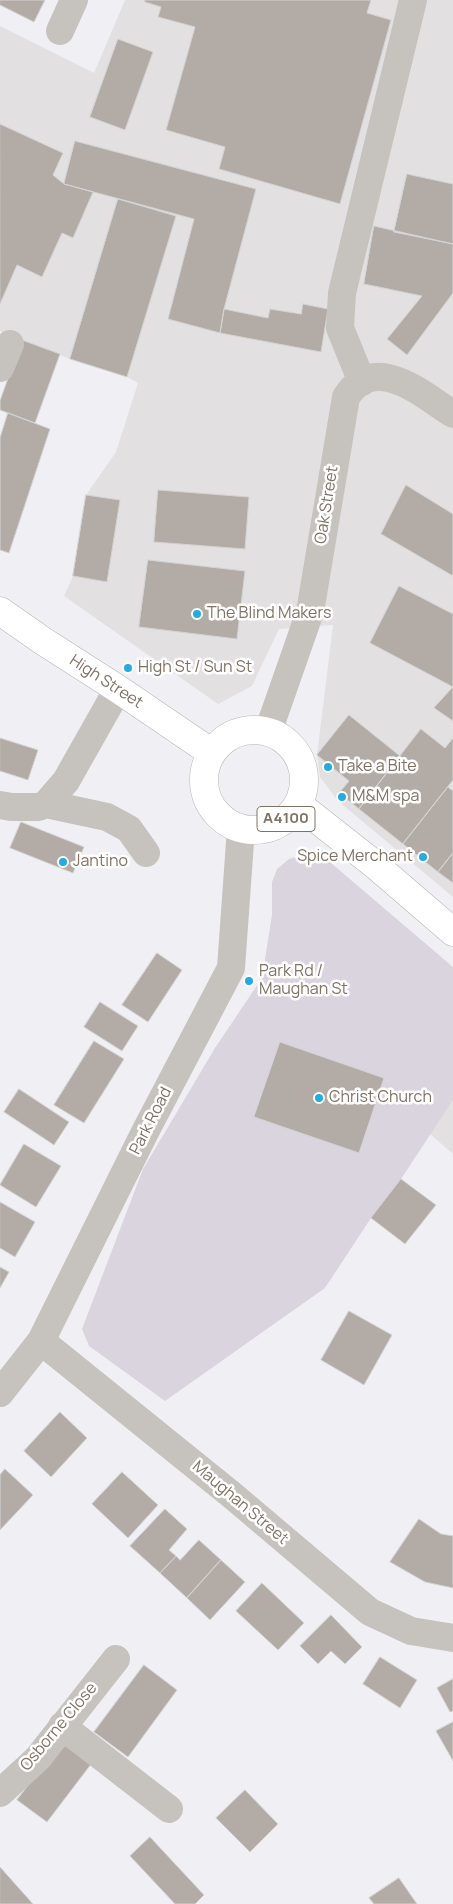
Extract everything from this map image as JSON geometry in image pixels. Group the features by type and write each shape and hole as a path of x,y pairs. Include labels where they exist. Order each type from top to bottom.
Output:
{"main road":[{"name":"High Street","path":"0,611 212,753"},
{"path":"212,753 223,741 237,733 253,730 268,732"},
{"name":"A4100","path":"212,753 206,767 204,783 208,798 215,811 227,822 241,828 253,830 266,829 278,825 288,818 299,805 304,779 302,764 294,749 283,739 268,732"},
{"name":"A4100","path":"299,805 374,864 453,932"}],"street":[{"path":"60,31 74,0"},
{"path":"413,0 342,293 340,328 362,382 381,375 398,380 453,414"},
{"name":"Oak Street","path":"268,732 310,612 346,397 352,387 362,382"},
{"path":"0,805 39,807 46,804 66,781 118,689"},
{"path":"46,804 107,817 129,829 146,853"},
{"name":"Park Road","path":"0,1392 41,1341 145,1132 231,968 241,828"},
{"name":"Maughan Street","path":"41,1341 233,1496 370,1612 411,1631 453,1638"},
{"name":"Osborne Close","path":"0,1792 38,1758 116,1659"},
{"path":"62,1726 169,1809"}],"shaded area":[{"path":"125,0 453,0 453,897 338,801 320,777 317,755 333,625 279,629 252,686 218,704 64,596 73,576 86,495 116,452 138,383 127,377 70,359 0,331 0,26 94,73"},
{"path":"302,855 324,857 453,967 453,1100 325,1288 165,1401 89,1346 82,1329 143,1169 215,1048 262,978 272,915 272,882 277,869 289,859"},
{"path":"453,1100 453,1154 430,1134"}],"building":[{"path":"0,0 45,0 34,22 0,5"},
{"path":"145,0 371,0 367,13 391,20 340,204 219,169 225,147 166,130 195,27 158,17 161,7 145,2"},
{"path":"118,39 153,52 125,130 90,117"},
{"path":"0,124 63,153 53,175 64,184 93,192 73,238 62,233 42,277 17,265 0,304"},
{"path":"75,141 256,189 224,309 220,333 168,319 194,219 64,184"},
{"path":"407,174 453,184 453,244 394,232"},
{"path":"118,199 176,216 127,377 70,359"},
{"path":"374,226 453,244 453,293 407,355 387,339 422,296 364,284"},
{"path":"303,304 328,309 321,352 220,333 224,309 268,318 270,309 301,314"},
{"path":"22,340 60,354 35,423 0,410 0,401"},
{"path":"8,413 50,429 9,553 0,550 0,438"},
{"path":"406,485 453,514 453,576 381,534"},
{"path":"158,490 249,497 245,549 154,542"},
{"path":"86,495 120,500 107,582 73,576"},
{"path":"148,560 245,571 237,639 139,627"},
{"path":"399,586 453,614 453,687 370,643"},
{"path":"453,687 453,721 434,708"},
{"path":"349,715 400,756 359,809 339,793 349,781 317,755"},
{"path":"421,729 445,748 453,738 453,780 403,844 359,809"},
{"path":"0,738 38,750 28,780 0,771"},
{"path":"448,787 453,791 453,853 438,872 403,844"},
{"path":"21,822 84,847 73,873 10,848"},
{"path":"453,853 453,883 438,872"},
{"path":"157,953 182,970 148,1022 122,1005"},
{"path":"100,1002 138,1026 122,1051 84,1027"},
{"path":"94,1041 124,1059 84,1123 54,1105"},
{"name":"Christ Church","path":"280,1042 384,1078 359,1153 254,1117"},
{"path":"19,1089 69,1122 54,1145 4,1112"},
{"path":"24,1144 61,1166 36,1207 0,1185"},
{"path":"401,1179 436,1205 405,1244 371,1218"},
{"path":"0,1202 35,1222 15,1257 0,1248"},
{"path":"0,1267 9,1272 0,1288"},
{"path":"349,1311 392,1335 364,1385 321,1360"},
{"path":"60,1412 87,1438 51,1477 24,1451"},
{"path":"5,1469 33,1495 0,1530 0,1475"},
{"path":"122,1472 158,1505 128,1538 92,1504"},
{"path":"165,1509 187,1529 169,1550 176,1556 160,1573 130,1546"},
{"path":"419,1519 441,1534 453,1536 453,1588 425,1582 390,1562"},
{"path":"199,1540 221,1560 187,1598 160,1573 176,1556 180,1560"},
{"path":"221,1560 245,1582 210,1620 187,1598"},
{"path":"262,1583 304,1623 278,1650 236,1611"},
{"path":"331,1615 362,1647 345,1664 331,1651 318,1664 300,1646"},
{"path":"380,1657 417,1680 400,1708 363,1684"},
{"path":"144,1665 177,1690 128,1757 94,1732"},
{"path":"453,1679 453,1711 450,1712 437,1688"},
{"path":"453,1722 453,1761 436,1731"},
{"path":"68,1733 98,1755 47,1822 17,1800"},
{"path":"245,1790 278,1824 250,1852 216,1818"},
{"path":"150,1837 204,1895 195,1904 175,1904 130,1856"},
{"path":"0,1867 33,1904 0,1904"},
{"path":"399,1878 417,1904 374,1904 369,1898"}],"place":[{"name":"The Blind Makers","path":"197,614"},
{"name":"High St / Sun St","path":"128,668"},
{"name":"Take a Bite","path":"328,767"},
{"name":"M&M spa","path":"342,797"},
{"name":"Spice Merchant","path":"423,857"},
{"name":"Jantino","path":"63,862"},
{"name":"Park Rd / Maughan St","path":"249,981"},
{"name":"Christ Church","path":"319,1098"}]}
